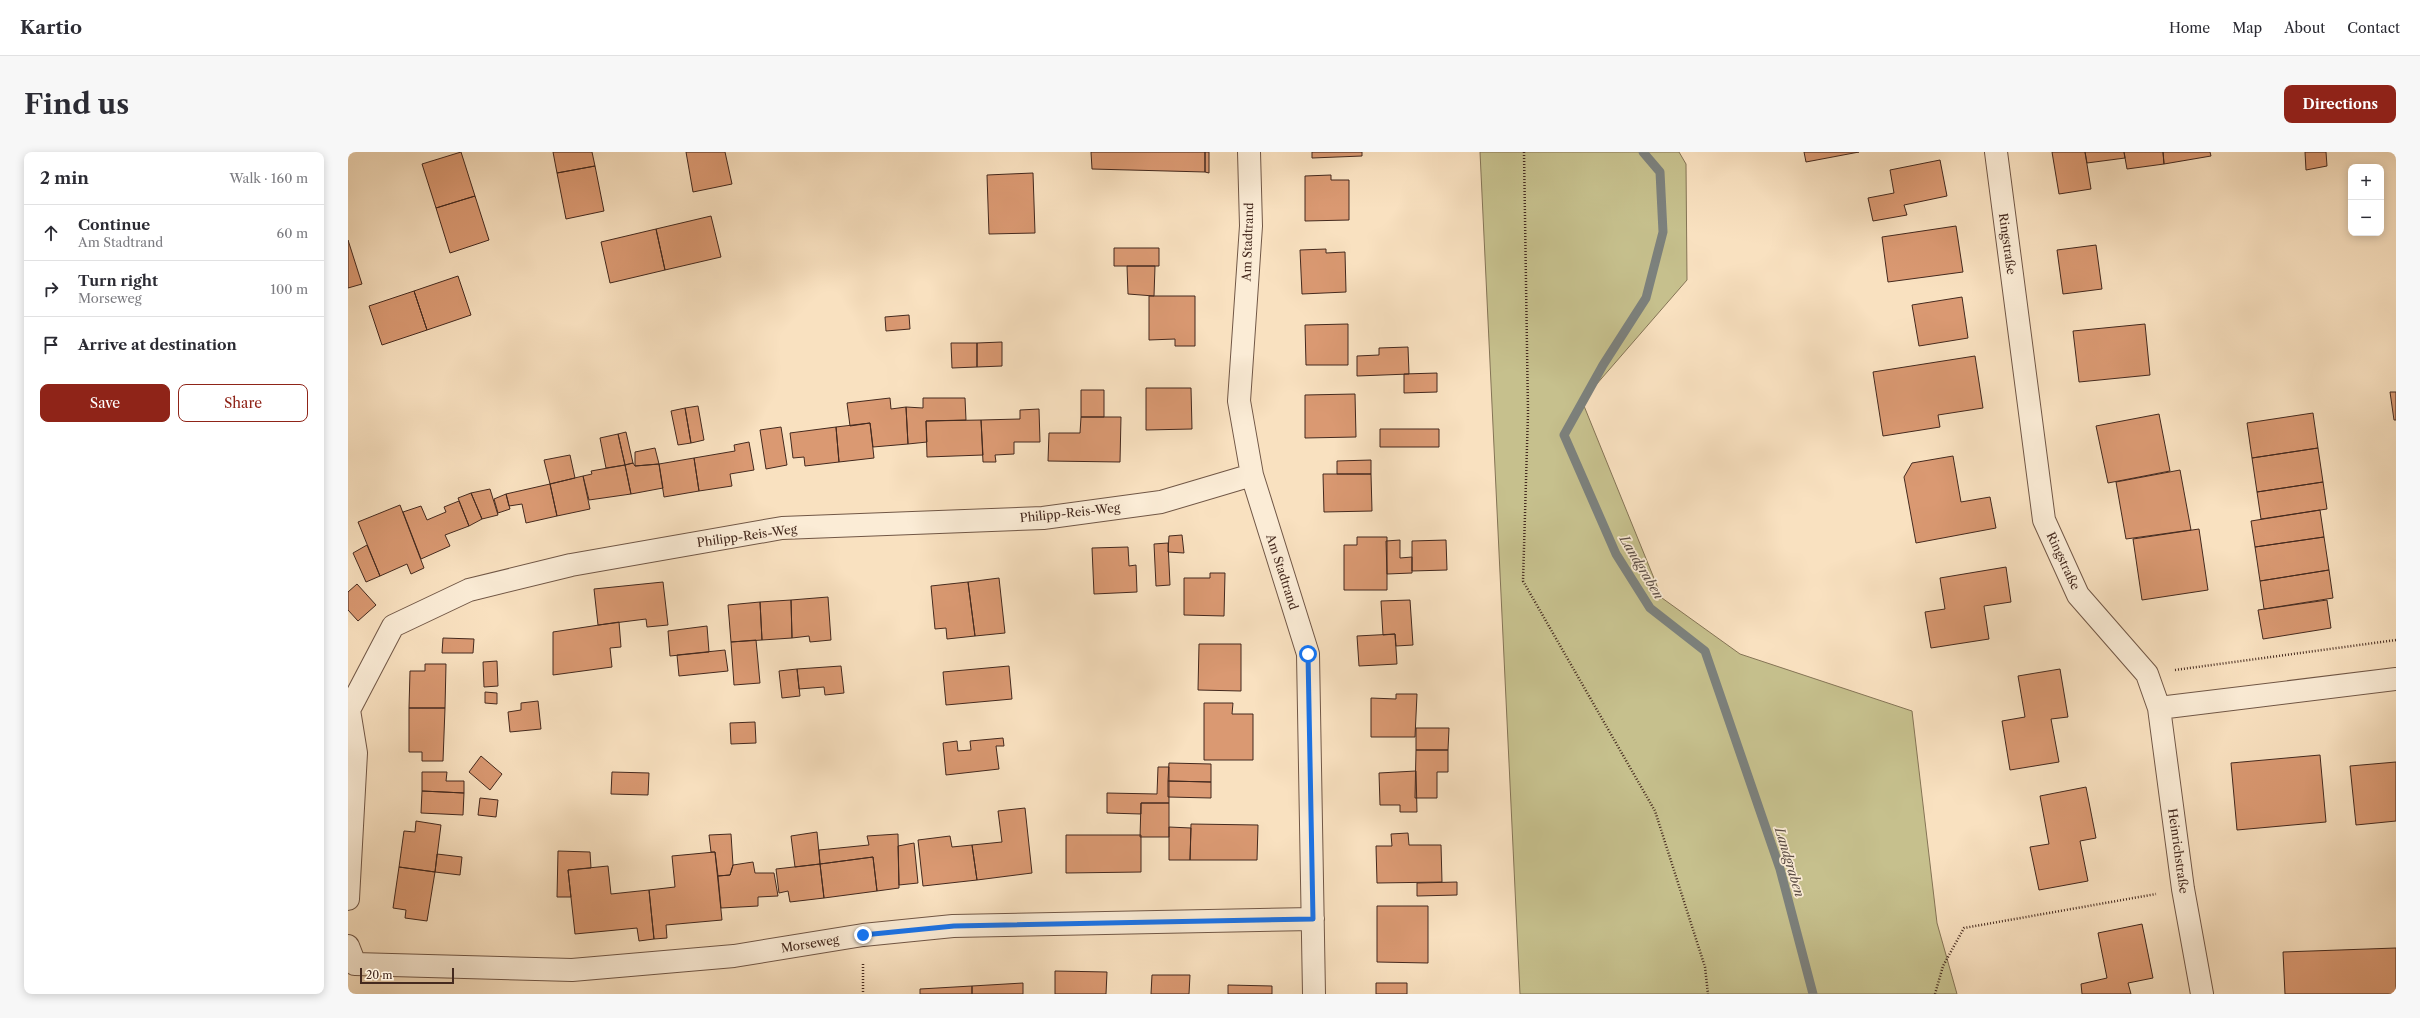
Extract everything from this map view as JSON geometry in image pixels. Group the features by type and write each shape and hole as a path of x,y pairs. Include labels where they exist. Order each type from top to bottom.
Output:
{"street":[{"name":"Am Stadtrand","path":"1249,152 1251,226 1239,401 1252,475 1308,654 1314,994"},
{"name":"Ringstraße","path":"1996,152 2044,520 2078,595 2147,674 2159,708"},
{"name":"Philipp-Reis-Weg","path":"348,709 393,626 469,590 572,565 782,528 1043,518 1161,502 1252,475"},
{"path":"2159,708 2396,679"},
{"name":"Heinrichstraße","path":"2159,708 2183,889 2202,994"},
{"path":"348,709 356,753 348,899"},
{"name":"Morseweg","path":"352,955 572,970 734,956 863,935 954,926 1313,919"}],"path":[{"path":"1524,152 1528,413 1523,581 1655,811 1705,967 1708,994"},
{"path":"2147,674 2396,640"},
{"path":"1935,994 1943,966 1964,928 2183,889"}],"shaded area":[{"path":"1480,152 1679,152 1686,164 1687,280 1582,401 1662,598 1740,654 1912,711 1937,923 1957,994 1520,994"}],"building":[{"path":"461,152 475,196 436,208 422,164"},
{"path":"553,152 592,152 595,166 557,173"},
{"path":"686,152 725,152 732,184 693,192"},
{"path":"1091,152 1205,152 1205,172 1092,169"},
{"path":"1205,152 1209,152 1209,173 1205,172"},
{"path":"1312,152 1362,152 1362,156 1312,158"},
{"path":"1804,152 1859,152 1806,162"},
{"path":"2052,152 2085,152 2091,189 2059,194"},
{"path":"2085,152 2124,152 2125,158 2087,163"},
{"path":"2124,152 2163,152 2164,164 2127,169"},
{"path":"2163,152 2210,152 2211,156 2164,164"},
{"path":"2305,152 2326,152 2327,166 2306,170"},
{"path":"1940,160 1947,196 1904,205 1907,215 1873,221 1868,198 1894,193 1890,170"},
{"path":"595,166 604,211 566,219 557,173"},
{"path":"1033,173 1035,233 989,234 987,175"},
{"path":"1331,175 1331,180 1349,180 1349,220 1305,221 1305,176"},
{"path":"475,196 489,240 450,253 436,208"},
{"path":"711,216 721,257 665,270 656,229"},
{"path":"1956,226 1963,272 1888,282 1882,237"},
{"path":"656,229 665,270 610,283 601,242"},
{"path":"348,240 362,284 348,288"},
{"path":"2096,245 2102,289 2063,294 2057,250"},
{"path":"1114,248 1159,248 1159,266 1114,266"},
{"path":"1326,249 1326,253 1345,252 1346,292 1302,294 1300,250"},
{"path":"1127,266 1155,266 1154,296 1128,294"},
{"path":"458,276 471,315 427,330 414,291"},
{"path":"414,291 427,330 382,345 369,306"},
{"path":"1149,296 1195,296 1195,346 1175,346 1175,339 1149,340"},
{"path":"1962,297 1968,338 1919,346 1912,305"},
{"path":"909,315 910,329 886,331 885,317"},
{"path":"1348,324 1348,365 1306,365 1305,325"},
{"path":"2145,324 2150,375 2079,382 2073,331"},
{"path":"1002,342 1002,366 977,367 977,343"},
{"path":"951,343 977,343 977,367 952,368"},
{"path":"1408,347 1409,374 1357,376 1357,356 1379,355 1379,348"},
{"path":"1975,356 1983,408 1938,415 1940,427 1883,436 1873,372"},
{"path":"1437,373 1437,392 1404,393 1404,374"},
{"path":"1146,388 1191,388 1192,429 1146,430"},
{"path":"1081,390 1104,390 1104,417 1081,417"},
{"path":"2390,392 2396,392 2396,420 2394,420"},
{"path":"1355,394 1356,437 1305,438 1305,395"},
{"path":"890,398 891,409 906,407 908,444 873,447 870,423 850,426 847,403"},
{"path":"923,398 965,398 966,420 926,421 927,442 908,444 906,407 923,408"},
{"path":"698,406 704,440 691,443 685,408"},
{"path":"685,408 691,443 678,445 671,411"},
{"path":"1039,409 1040,442 1014,442 1014,454 995,455 996,462 983,462 981,420 1020,419 1020,410"},
{"path":"2313,413 2318,448 2252,458 2247,423"},
{"path":"2159,414 2170,471 2108,483 2096,426"},
{"path":"1081,417 1121,417 1120,462 1048,461 1049,433 1080,433"},
{"path":"981,420 983,455 927,457 926,421"},
{"path":"870,423 874,458 839,462 836,427"},
{"path":"781,427 787,465 766,469 760,430"},
{"path":"836,427 839,462 805,466 804,457 793,458 790,433"},
{"path":"1380,429 1439,429 1439,447 1380,447"},
{"path":"626,432 633,463 625,465 618,434"},
{"path":"618,434 625,465 606,468 600,438"},
{"path":"749,442 754,470 730,474 732,486 699,491 694,458 735,451 734,445"},
{"path":"655,448 659,464 635,466 635,452"},
{"path":"2318,448 2323,482 2257,492 2252,458"},
{"path":"570,455 575,478 550,484 544,460"},
{"path":"1953,456 1961,502 1990,497 1996,528 1916,543 1904,477 1912,463"},
{"path":"694,458 699,491 664,497 659,464"},
{"path":"1371,460 1371,474 1337,474 1337,461"},
{"path":"633,463 635,466 659,464 663,488 631,494 625,465"},
{"path":"625,465 631,494 589,500 583,476 592,474 591,471"},
{"path":"2180,470 2191,530 2126,539 2116,482"},
{"path":"1323,474 1371,474 1372,511 1324,512"},
{"path":"583,476 590,509 557,516 550,484"},
{"path":"2323,482 2327,509 2261,519 2257,492"},
{"path":"550,484 557,516 526,523 522,504 509,506 506,494"},
{"path":"490,489 498,515 482,519 471,493"},
{"path":"471,493 482,519 469,526 458,498"},
{"path":"506,494 510,509 498,513 494,499"},
{"path":"459,501 469,526 445,535 450,546 421,559 403,512 421,506 427,520 446,512 444,507"},
{"path":"400,505 424,568 411,574 407,564 380,576 358,522"},
{"path":"2320,510 2324,537 2255,547 2251,521"},
{"path":"2199,529 2208,590 2142,600 2133,539"},
{"path":"1182,535 1184,553 1168,552 1169,536"},
{"path":"1357,537 1387,537 1387,590 1344,590 1344,545 1357,545"},
{"path":"2324,537 2329,570 2260,581 2255,547"},
{"path":"1400,540 1400,558 1412,557 1412,573 1387,574 1386,541"},
{"path":"1446,540 1447,570 1412,571 1412,541"},
{"path":"1168,543 1170,585 1156,586 1154,544"},
{"path":"367,545 380,576 366,582 353,553"},
{"path":"1128,547 1129,566 1136,565 1137,592 1094,594 1092,548"},
{"path":"2006,567 2011,602 1984,606 1989,639 1931,648 1925,612 1945,609 1940,578"},
{"path":"2329,570 2333,598 2264,609 2260,581"},
{"path":"1210,573 1225,573 1224,616 1184,615 1184,578 1210,578"},
{"path":"999,578 1005,633 975,636 968,582"},
{"path":"663,582 668,625 647,627 646,619 598,625 594,589"},
{"path":"968,582 975,636 947,639 946,628 935,629 931,586"},
{"path":"357,584 376,605 358,621 348,610 348,592"},
{"path":"828,597 831,640 810,642 809,636 792,638 791,600"},
{"path":"791,600 792,638 762,640 760,602"},
{"path":"1410,600 1413,645 1396,646 1395,634 1383,635 1381,601"},
{"path":"2327,600 2331,628 2263,639 2258,610"},
{"path":"760,602 762,640 731,642 728,605"},
{"path":"619,622 621,647 610,648 612,667 553,675 553,632"},
{"path":"707,626 709,652 670,656 668,631"},
{"path":"1395,634 1397,664 1359,666 1357,636"},
{"path":"443,638 474,639 473,653 442,653"},
{"path":"756,640 760,683 734,685 731,642"},
{"path":"1199,644 1241,644 1241,691 1198,690"},
{"path":"725,650 728,671 679,676 677,655"},
{"path":"497,661 498,686 484,687 483,662"},
{"path":"425,664 446,664 445,708 409,708 410,671 425,671"},
{"path":"841,666 844,693 825,695 824,687 799,689 797,669"},
{"path":"1009,666 1012,699 946,705 943,672"},
{"path":"797,669 800,696 782,698 779,671"},
{"path":"2060,669 2068,717 2051,719 2059,762 2010,770 2002,721 2025,717 2018,676"},
{"path":"485,692 497,693 497,704 485,703"},
{"path":"1396,694 1417,694 1415,737 1371,737 1371,698 1396,699"},
{"path":"538,701 541,729 510,732 508,712 521,710 521,703"},
{"path":"1204,703 1233,703 1232,714 1253,714 1253,760 1204,760"},
{"path":"409,708 445,708 443,761 422,761 422,752 409,752"},
{"path":"755,722 756,743 731,744 730,723"},
{"path":"1416,728 1449,728 1448,750 1416,750"},
{"path":"1003,738 1004,746 996,746 999,769 946,775 943,743 957,741 958,751 971,750 970,741"},
{"path":"1416,750 1448,750 1448,772 1437,772 1437,798 1415,798"},
{"path":"2320,755 2326,822 2237,830 2231,763"},
{"path":"481,756 502,774 490,790 469,772"},
{"path":"2396,762 2396,821 2356,825 2350,766"},
{"path":"1169,763 1211,764 1211,782 1168,781"},
{"path":"1158,767 1169,767 1169,803 1141,803 1141,814 1107,813 1107,793 1157,794"},
{"path":"1416,771 1417,812 1400,812 1400,805 1380,805 1379,773"},
{"path":"422,772 447,772 446,781 464,781 464,793 422,791"},
{"path":"612,772 649,773 648,795 611,794"},
{"path":"1168,781 1211,782 1211,798 1168,797"},
{"path":"2086,787 2096,838 2080,841 2088,881 2039,890 2030,847 2049,844 2040,796"},
{"path":"422,791 464,793 463,815 421,813"},
{"path":"480,798 498,800 496,817 478,815"},
{"path":"1141,803 1169,803 1169,837 1140,837"},
{"path":"1025,808 1032,873 977,880 972,845 1002,842 998,811"},
{"path":"416,821 441,825 435,872 399,867 404,831 415,832"},
{"path":"1191,824 1258,825 1257,860 1190,860"},
{"path":"1169,827 1191,828 1190,860 1169,860"},
{"path":"817,832 820,864 795,867 791,836"},
{"path":"1408,833 1409,845 1441,845 1442,882 1377,883 1376,846 1392,846 1391,834"},
{"path":"731,834 733,865 730,875 718,876 715,852 711,852 709,835"},
{"path":"898,834 899,888 877,891 873,857 820,864 819,850 869,845 867,836"},
{"path":"1066,835 1141,835 1141,872 1066,873"},
{"path":"950,836 952,847 972,845 977,880 923,886 918,840"},
{"path":"914,843 918,883 899,885 898,846"},
{"path":"558,851 590,852 591,868 568,870 571,897 557,897"},
{"path":"715,852 722,920 666,925 667,938 654,939 649,890 675,887 672,856"},
{"path":"437,854 462,857 460,875 435,872"},
{"path":"873,857 877,891 824,898 820,864"},
{"path":"753,862 755,873 774,873 778,896 758,897 758,906 721,908 718,876 730,875 733,865"},
{"path":"820,864 824,898 790,902 788,891 779,893 776,869"},
{"path":"608,866 611,894 649,890 654,939 639,941 637,928 575,934 568,870"},
{"path":"399,867 435,872 427,921 405,918 406,910 393,908"},
{"path":"1457,882 1457,895 1417,896 1417,883"},
{"path":"1377,906 1428,906 1428,963 1377,962"},
{"path":"2142,924 2153,978 2128,983 2131,994 2082,994 2081,984 2107,978 2098,933"},
{"path":"2396,948 2396,994 2285,994 2283,952"},
{"path":"1055,971 1107,972 1106,994 1055,994"},
{"path":"1152,975 1190,975 1189,994 1151,994"},
{"path":"1023,983 1023,994 972,994 972,986"},
{"path":"1376,983 1407,983 1407,994 1376,994"},
{"path":"1228,985 1272,986 1272,994 1228,994"},
{"path":"972,986 972,994 920,994 920,989"}],"waterway":[{"name":"Landgraben","path":"1643,152 1660,172 1663,232 1646,298 1603,365 1564,435 1616,554 1650,608 1705,651 1780,869 1813,994"}],"route":[{"path":"863,935 954,926 1313,919 1308,654"}]}
